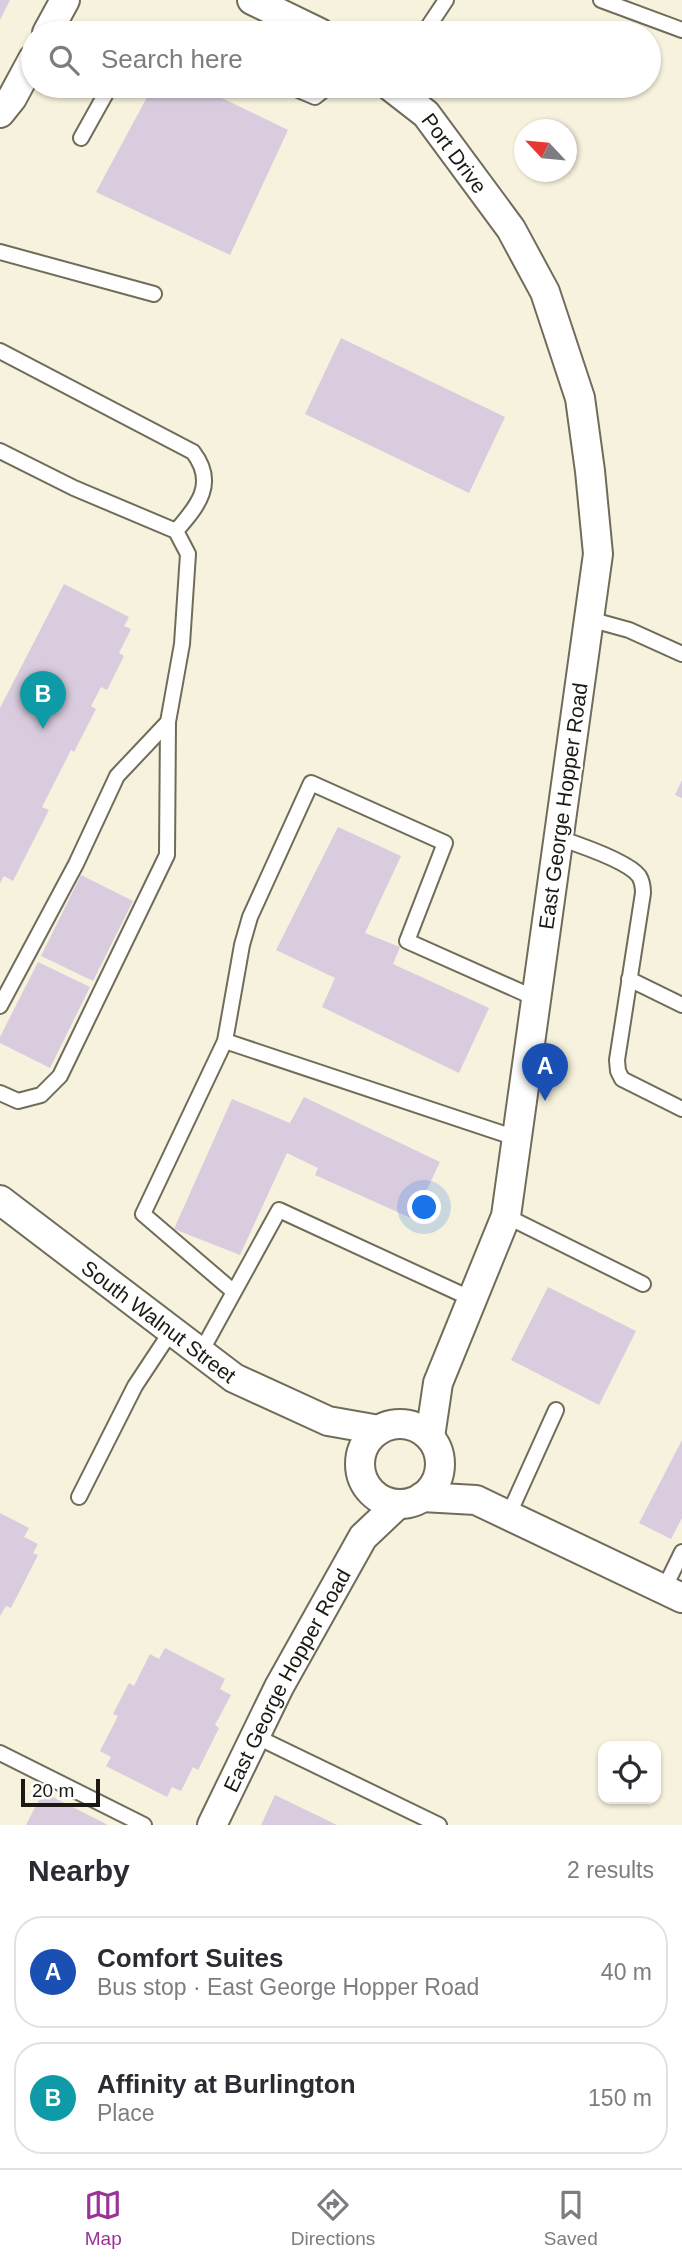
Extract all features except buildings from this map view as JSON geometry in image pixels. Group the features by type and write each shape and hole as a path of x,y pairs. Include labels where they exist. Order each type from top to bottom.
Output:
{"street":[{"path":"54,21 65,0"},
{"path":"252,0 295,21"},
{"path":"0,113 21,81"},
{"name":"Port Drive","path":"405,98 426,114 512,229"},
{"name":"East George Hopper Road","path":"434,1444 438,1383 506,1216 598,554 580,398 545,292 512,229"},
{"name":"South Walnut Street","path":"0,1200 234,1378 328,1421 389,1427"},
{"name":"East George Hopper Road","path":"389,1427 438,1383"},
{"path":"328,1421 377,1497 477,1500"},
{"path":"365,1479 360,1458 363,1447 389,1427 411,1426 434,1444 477,1500 673,1594"},
{"path":"410,1500 431,1488 437,1477 440,1464 434,1444"},
{"name":"East George Hopper Road","path":"363,1537 365,1479"},
{"name":"East George Hopper Road","path":"212,1825 279,1687 363,1537 410,1500"}],"lane":[{"path":"432,21 446,0"},
{"path":"601,0 658,21"},
{"path":"661,22 682,30"},
{"path":"81,138 103,98"},
{"path":"0,251 154,294"},
{"path":"0,351 192,452 201,463 206,481 200,499 176,531"},
{"path":"0,451 74,488 176,531 188,554 181,645 168,722 167,855 60,1076 41,1095 18,1101 0,1093"},
{"path":"589,618 629,629 682,654"},
{"path":"0,1006 76,864 117,776 168,722"},
{"path":"234,1292 143,1214 225,1041 242,945 250,918 311,783 445,843 407,942 535,998"},
{"path":"559,838 593,850 634,871 638,876 643,892 617,1060 618,1071 622,1079 682,1109"},
{"path":"629,979 682,1005"},
{"path":"225,1041 516,1138"},
{"path":"201,1352 279,1210 471,1299"},
{"path":"506,1216 643,1284"},
{"path":"79,1497 135,1386 172,1330"},
{"path":"508,1516 556,1410"},
{"path":"673,1594 682,1552"},
{"path":"255,1736 439,1825"},
{"path":"2,1760 144,1825"}],"place":[{"name":"Affinity at Burlington","path":"43,729"},
{"name":"Comfort Suites","path":"545,1101"}]}
